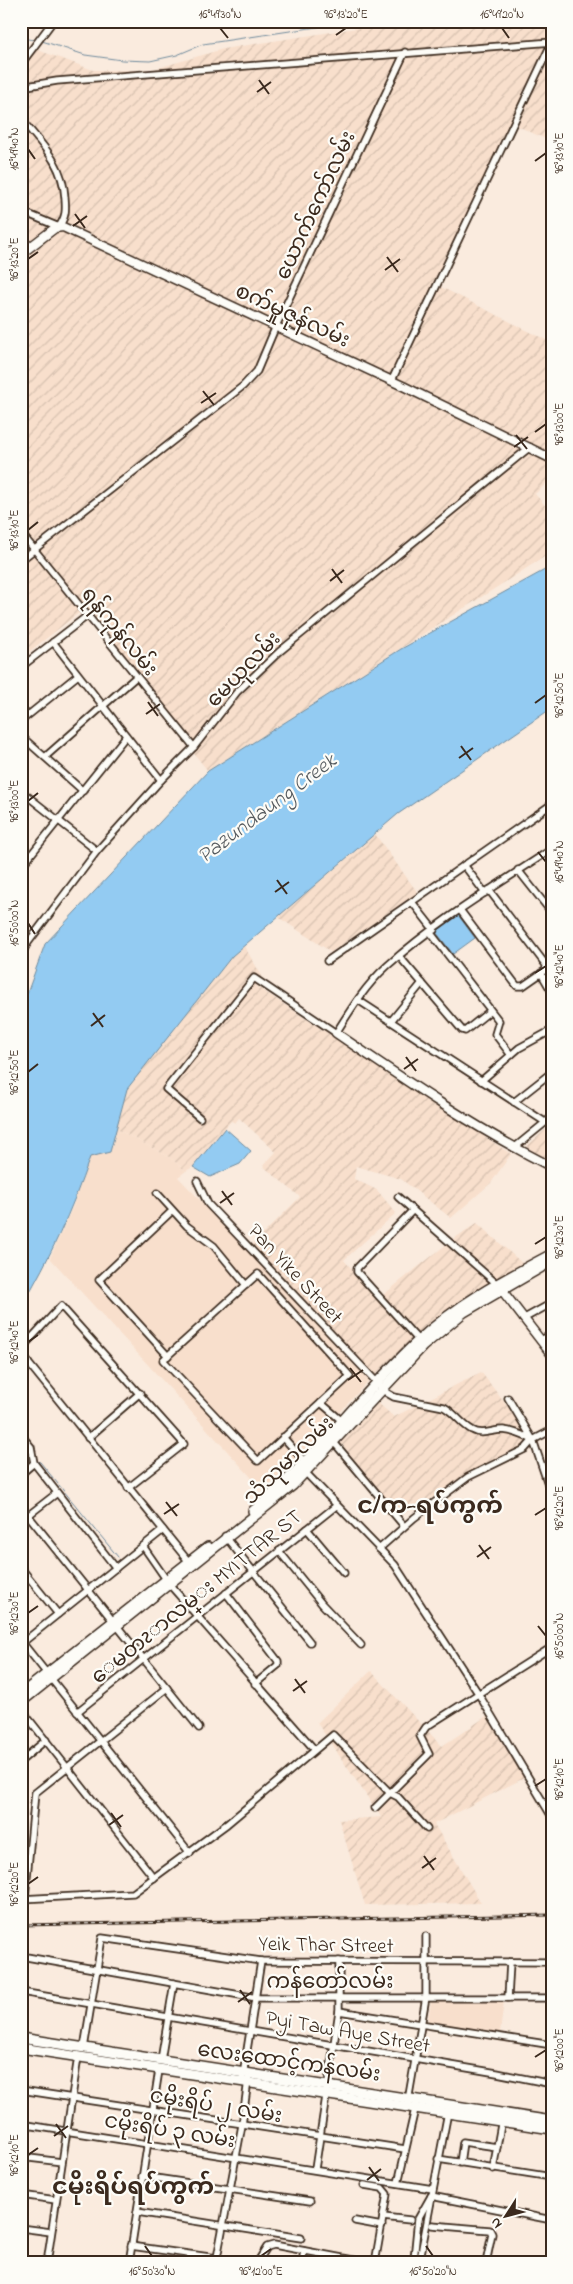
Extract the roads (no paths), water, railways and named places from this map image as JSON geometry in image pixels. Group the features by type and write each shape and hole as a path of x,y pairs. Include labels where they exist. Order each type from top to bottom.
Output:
{"main road":[{"name":"သံသုမာလမ်း","path":"499,1286 552,1254"},
{"name":"သံသုမာလမ်း","path":"21,1702 48,1677 225,1537 304,1468 420,1343 467,1302 552,1261"},
{"name":"သံသုမာလမ်း","path":"331,1439 342,1422 379,1386"},
{"name":"သံသုမာလမ်း","path":"168,1582 188,1562 225,1537"},
{"name":"သံသုမာလမ်း","path":"21,1694 48,1677"},
{"name":"လေးထောင့်ကန်လမ်း","path":"21,2038 84,2048 159,2070 245,2083 409,2097 449,2109 540,2123 552,2121"},
{"name":"လေးထောင့်ကန်လမ်း","path":"21,2048 78,2057 161,2060 246,2072 410,2108 449,2109"},
{"path":"159,2070 161,2060"},
{"name":"လေးထောင့်ကန်လမ်း","path":"540,2123 552,2129"}],"street":[{"path":"21,64 53,21"},
{"path":"21,87 57,81 405,52 552,42 392,380"},
{"name":"ယောက်ကော်လမ်း","path":"21,560 243,386 257,372 276,326 405,52"},
{"path":"21,119 54,158 59,168 65,192 66,217 59,227 21,254"},
{"path":"21,211 59,227"},
{"name":"စက်မှုဇုန်လမ်း","path":"59,227 392,380 552,459"},
{"name":"မေယုလမ်း","path":"21,955 27,944 97,851 161,780 194,747 237,692 278,652 530,447"},
{"name":"ရန်ကုန်လမ်း","path":"21,533 194,747"},
{"path":"21,667 87,616"},
{"path":"53,642 161,780"},
{"path":"21,721 78,675"},
{"path":"45,757 136,677"},
{"path":"21,736 83,790"},
{"path":"21,867 126,736"},
{"path":"21,791 97,851"},
{"path":"326,962 552,804"},
{"path":"336,1033 358,1000 386,967 399,956 460,910 549,850 552,858"},
{"path":"460,910 517,986 520,987 547,968 464,864"},
{"path":"518,870 552,913"},
{"path":"412,902 499,1021 495,1034 510,1056"},
{"path":"21,937 27,944"},
{"path":"399,956 462,1030 465,1030 490,1011"},
{"path":"542,973 552,992"},
{"path":"200,1118 166,1089 254,978 514,1148 552,1167"},
{"path":"391,1022 422,984"},
{"path":"358,1000 545,1122"},
{"path":"481,1081 510,1056 552,1030"},
{"path":"514,1102 552,1072"},
{"path":"514,1148 552,1117"},
{"name":"Pan Yike Street","path":"197,1181 208,1204 379,1386"},
{"path":"157,1193 187,1226 214,1246 246,1285"},
{"path":"398,1197 499,1286 552,1355"},
{"path":"413,1210 357,1268 357,1272 420,1343"},
{"path":"168,1356 99,1280 103,1274 172,1211"},
{"path":"258,1274 350,1376 258,1461 164,1360 246,1285 258,1274"},
{"path":"524,1319 552,1304"},
{"path":"21,1349 61,1306 184,1444 128,1488"},
{"path":"540,1340 552,1335"},
{"path":"21,1354 188,1562"},
{"path":"21,1370 28,1362"},
{"path":"379,1386 394,1397 451,1410 471,1430 481,1433 502,1430 518,1433 533,1440"},
{"path":"88,1438 140,1393"},
{"path":"508,1398 533,1440 552,1496"},
{"path":"321,1403 342,1422"},
{"path":"380,1549 404,1526 468,1477 525,1449 533,1440 552,1430"},
{"path":"21,1435 31,1447 34,1463 116,1568"},
{"path":"283,1438 304,1468 336,1506 396,1565 478,1693 552,1817"},
{"path":"331,1439 404,1526"},
{"path":"21,1474 34,1463"},
{"path":"21,1521 58,1493"},
{"name":"ေမတၩာလမ္း MYITTAR ST","path":"77,1712 336,1506"},
{"path":"28,1515 199,1728"},
{"path":"307,1529 344,1573"},
{"path":"163,1530 22,1642 190,1853"},
{"path":"225,1537 310,1642"},
{"path":"143,1546 168,1582 255,1684 314,1749"},
{"path":"280,1550 322,1604 361,1645"},
{"path":"21,1568 58,1614"},
{"path":"226,1593 278,1661 278,1665 255,1684"},
{"path":"375,1808 429,1754 420,1736 426,1727 552,1647"},
{"path":"167,1688 35,1793 23,1898 133,1893 190,1853 329,1736 336,1737 390,1793 398,1797 427,1829"},
{"path":"21,1709 154,1878"},
{"path":"21,1761 46,1740"},
{"path":"398,2183 405,2149 410,2108 409,2097 426,1997 426,1936"},
{"name":"Yeik Thar Street","path":"96,1969 102,1938 262,1961 552,1962"},
{"name":"ကန်တော်လမ်း","path":"21,1956 257,1998 339,1996 552,1998"},
{"path":"131,2246 216,2260 242,2125 246,2072 262,1961"},
{"path":"314,2169 338,2010 339,1961"},
{"path":"508,1998 510,1962"},
{"path":"84,2048 96,1969"},
{"path":"161,2060 174,1983"},
{"name":"Pyi Taw Aye Street","path":"21,1992 552,2084"},
{"path":"338,2010 552,2045"},
{"path":"47,2263 78,2057"},
{"path":"129,2263 159,2070"},
{"name":"ငမိုးရိပ် ၂ လမ်း","path":"21,2090 405,2149"},
{"path":"417,2261 425,2224 431,2207 431,2196 449,2109"},
{"path":"494,2169 503,2118"},
{"name":"ငမိုးရိပ် ၃ လမ်း","path":"21,2124 433,2188"},
{"path":"460,2163 462,2142 497,2147"},
{"path":"21,2157 62,2162"},
{"path":"438,2159 552,2177"},
{"path":"142,2176 310,2201"},
{"path":"364,2186 382,2188 387,2194 375,2263"},
{"path":"21,2194 56,2200"},
{"path":"431,2196 552,2220"},
{"path":"136,2212 301,2238"},
{"path":"384,2217 410,2220"},
{"path":"355,2221 382,2226"},
{"path":"432,2225 490,2230 492,2234 486,2263"},
{"path":"21,2228 51,2232"},
{"path":"257,2263 267,2247 274,2245 370,2263"},
{"path":"302,2263 304,2251"}],"water":[{"name":"Pazundaung Creek","path":"552,566 552,708 398,814 232,956 127,1089 110,1152 90,1157 60,1234 21,1307 21,1010 45,944 208,771 401,649"},
{"path":"458,915 475,938 453,954 436,932"},
{"path":"225,1128 251,1151 240,1164 210,1177 193,1167"}],"waterway":[{"path":"42,41 85,55 122,60 150,61 177,55 203,44 357,21"},
{"path":"21,38 35,40"},
{"path":"21,1465 28,1459 32,1460"},
{"path":"36,1461 40,1462 118,1557"}],"railway":[{"path":"21,1925 552,1915"}],"district":[{"name":"င/က-ရပ်ကွက်","path":"430,1505"},
{"name":"ငမိုးရိပ်ရပ်ကွက်","path":"133,2186"}]}
